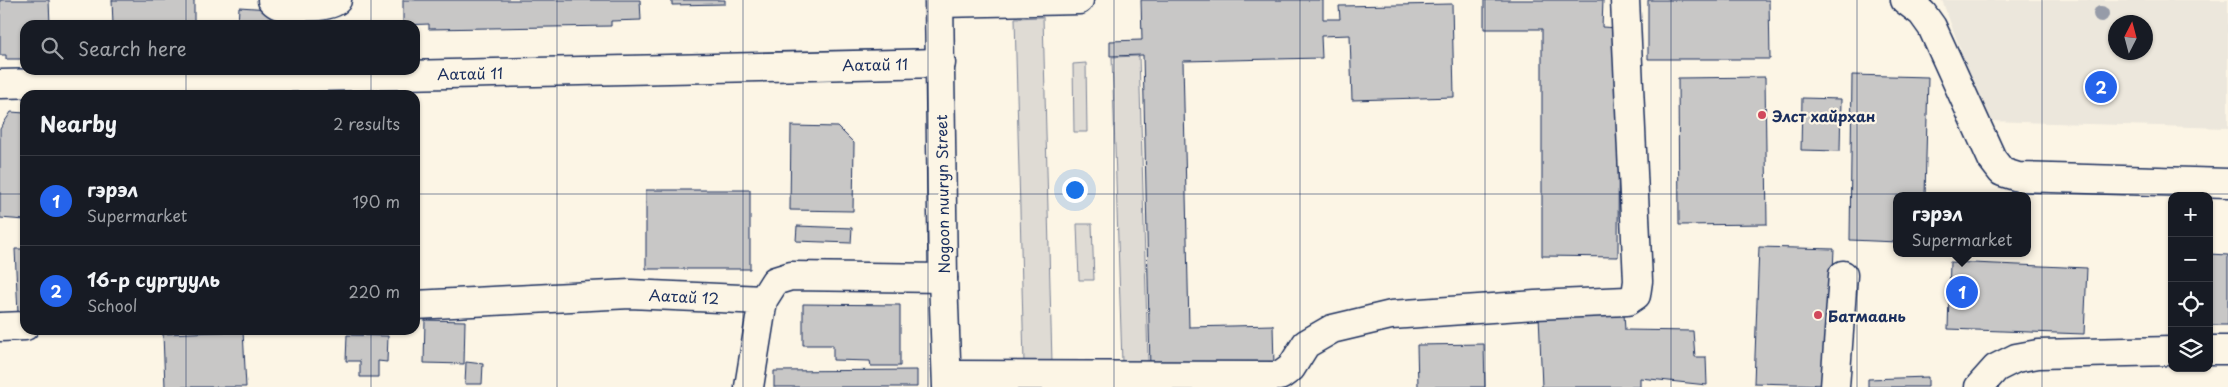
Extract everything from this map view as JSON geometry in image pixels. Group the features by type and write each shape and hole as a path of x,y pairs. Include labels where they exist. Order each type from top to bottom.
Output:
{"street":[{"path":"272,0 279,5 325,7 334,4 337,0"},
{"path":"940,2 1079,0"},
{"path":"947,381 1280,376 1291,368 1306,344 1332,329 1391,315 1627,301 1636,294 1638,281 1625,0"},
{"path":"1905,0 1922,13 1932,28 1992,158 2002,172 2018,177 2228,183"},
{"name":"Nogoon nuuryn Street","path":"940,2 943,278 947,381"},
{"name":"Ααταй 11","path":"420,74 941,62"},
{"name":"Ααταй 11","path":"0,84 385,75"},
{"path":"1835,387 1843,275"},
{"path":"749,387 763,300 775,282 790,276 943,278"},
{"name":"Ααταй 12","path":"420,305 630,294 763,300"},
{"path":"0,327 20,326"},
{"path":"2213,350 2228,350"},
{"path":"1979,387 1996,368 2016,358 2038,354 2168,351"}],"shaded area":[{"path":"1942,0 2228,0 2228,128 1987,121"},
{"path":"1043,17 1052,363 1024,363 1015,18"},
{"path":"1139,56 1148,361 1122,362 1112,57"},
{"path":"1086,63 1087,132 1074,132 1073,64"},
{"path":"1077,224 1092,224 1094,280 1079,280"}],"building":[{"path":"0,0 49,0 50,20 20,20 20,59 6,59 6,55 0,55"},
{"path":"112,0 194,0 194,20 113,20"},
{"path":"403,0 640,0 641,20 611,21 611,26 429,29 429,24 420,24 420,20 403,20"},
{"path":"672,0 725,0 725,4 672,5"},
{"path":"1141,0 1323,0 1323,19 1340,19 1339,6 1452,4 1454,97 1352,100 1350,35 1321,36 1322,58 1183,61 1189,327 1273,325 1274,366 1150,369 1143,55 1110,56 1110,41 1142,40"},
{"path":"1484,0 1603,0 1602,27 1619,28 1618,257 1542,256 1542,29 1484,29"},
{"path":"1648,0 1769,0 1770,59 1648,59"},
{"path":"239,7 285,10 284,20 238,20"},
{"path":"1852,75 1928,77 1925,192 1893,192 1893,242 1850,240"},
{"path":"1765,77 1767,224 1679,225 1678,78"},
{"path":"1802,98 1841,99 1840,151 1801,150"},
{"path":"11,112 20,113 20,220 0,218 0,129"},
{"path":"791,126 838,127 854,143 853,211 790,210"},
{"path":"646,190 750,190 750,269 646,269"},
{"path":"797,226 852,228 851,243 796,241"},
{"path":"1759,247 1834,249 1828,385 1754,383"},
{"path":"15,249 20,249 20,314 18,314"},
{"path":"2213,254 2228,255 2228,325 2213,325"},
{"path":"1950,262 2087,268 2084,334 1948,329"},
{"path":"803,304 900,305 900,366 871,366 870,361 833,360 833,345 803,345"},
{"path":"1624,314 1625,330 1693,331 1695,357 1706,357 1707,385 1640,378 1640,387 1542,387 1539,315"},
{"path":"425,320 465,321 464,364 424,363"},
{"path":"163,335 243,335 246,387 165,387"},
{"path":"347,335 388,336 387,362 378,361 378,377 360,377 360,361 346,361"},
{"path":"1484,344 1485,387 1418,387 1417,345"},
{"path":"466,362 483,364 482,384 465,384"},
{"path":"917,370 917,387 774,387 774,371"},
{"path":"1928,377 1928,387 1868,387 1868,379"}],"place":[{"name":"16-р сургууль","path":"2101,87"},
{"name":"Элст хайрхан","path":"1762,115"},
{"name":"гэрэл","path":"1962,292"},
{"name":"Батмаань","path":"1818,315"}]}
